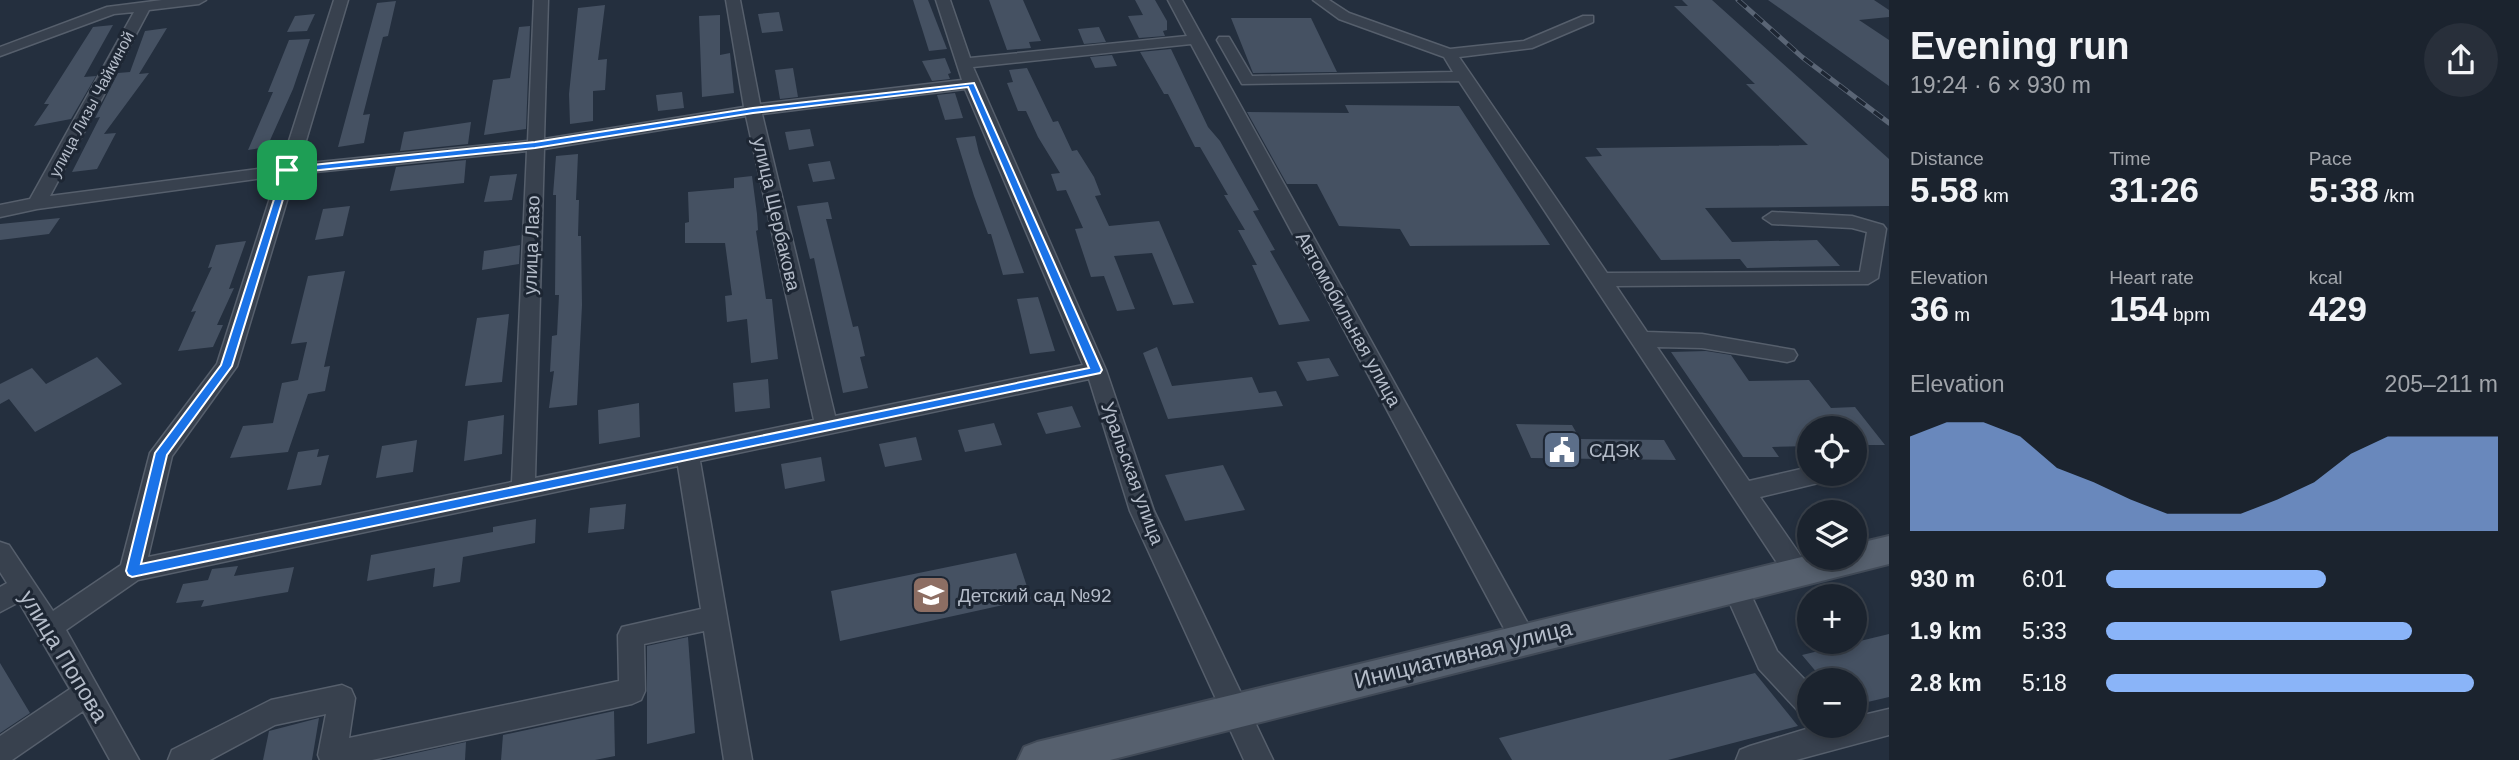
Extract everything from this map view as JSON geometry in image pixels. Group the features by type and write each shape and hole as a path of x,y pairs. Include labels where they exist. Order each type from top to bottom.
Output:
{"main road":[{"name":"Инициативная улица","path":"1037,760 1889,550"}],"street":[{"path":"0,52 82,19 144,6 199,0"},
{"path":"132,571 161,453 227,366 341,0"},
{"name":"улица Лазо","path":"523,491 541,0"},
{"name":"улица Щербакова","path":"733,0 753,110 827,428"},
{"name":"Уральская улица","path":"943,0 971,84 1096,370 1142,511 1233,711 1259,760"},
{"name":"Автомобильная улица","path":"1175,0 1523,639"},
{"path":"1320,0 1344,16 1449,54 1527,45 1588,19"},
{"name":"улица Лизы Чайкиной","path":"37,203 144,6"},
{"path":"963,63 1196,38"},
{"path":"1224,40 1247,81 1464,76"},
{"path":"1449,54 1798,573"},
{"path":"0,211 37,203 287,170 535,145 753,110 971,84"},
{"path":"1600,280 1868,278 1877,229 1852,222 1772,218"},
{"path":"1640,339 1702,341 1787,355"},
{"path":"50,627 132,571 1096,370"},
{"path":"688,456 737,760"},
{"path":"1743,492 1797,479"},
{"name":"улица Попова","path":"0,552 50,627 125,760"},
{"path":"0,601 23,586"},
{"path":"1735,588 1768,660 1797,690"},
{"path":"182,760 271,713 342,698 331,757 632,691 631,635 714,618"},
{"path":"0,752 87,693"},
{"path":"1867,725 1889,722"},
{"path":"1750,760 1812,738"}],"building":[{"path":"913,0 928,0 947,49 929,51"},
{"path":"989,0 1023,0 1041,41 1029,42 1031,48 1007,50"},
{"path":"1135,0 1155,0 1167,21 1167,30 1163,31 1165,36 1139,38 1128,16 1143,15"},
{"path":"1682,0 1712,0 1889,159 1889,206 1705,208 1732,242 1817,240 1840,266 1747,268 1740,259 1661,260 1585,157 1602,156 1596,148 1808,145 1746,84 1755,84 1674,6 1688,6"},
{"path":"1768,0 1874,0 1889,10 1889,17 1859,20 1889,40 1889,86"},
{"path":"396,1 388,36 383,37 363,115 370,114 364,143 338,147 377,3"},
{"path":"605,5 598,60 607,59 605,90 593,91 593,121 570,124 569,94 578,8"},
{"path":"779,12 783,31 762,33 758,14"},
{"path":"315,14 307,31 287,32 295,16"},
{"path":"720,15 720,55 730,53 734,93 702,97 699,16"},
{"path":"1231,18 1311,18 1337,72 1253,73"},
{"path":"113,25 84,77 96,76 71,119 34,126 49,104 44,104 93,27"},
{"path":"530,26 526,129 484,135 493,80 510,78 519,27"},
{"path":"1099,27 1106,42 1084,44 1078,29"},
{"path":"167,28 139,74 149,73 104,134 116,133 97,169 72,172 100,117 95,118 118,73 130,72 145,31"},
{"path":"310,39 293,89 267,147 248,150 273,92 268,92 289,40"},
{"path":"1171,49 1208,127 1220,141 1259,210 1253,211 1275,250 1270,251 1310,321 1279,325 1252,265 1257,265 1238,230 1245,230 1224,195 1228,195 1200,147 1195,147 1168,94 1164,94 1140,52"},
{"path":"1112,55 1117,66 1095,68 1090,57"},
{"path":"945,58 951,73 948,74 950,79 932,81 922,61"},
{"path":"793,68 798,97 780,99 775,70"},
{"path":"1027,68 1053,122 1058,121 1072,151 1077,150 1094,177 1101,195 1095,196 1109,226 1159,221 1194,303 1173,305 1152,253 1114,256 1135,309 1117,311 1104,276 1091,277 1075,229 1083,228 1066,190 1057,191 1051,174 1060,173 1026,111 1018,111 1007,83 1013,82 1009,70"},
{"path":"682,92 684,108 658,111 656,95"},
{"path":"955,93 963,118 945,120 937,95"},
{"path":"1345,105 1459,106 1550,245 1410,246 1400,229 1339,226 1317,184 1287,184 1247,112 1349,113"},
{"path":"471,122 468,144 400,151 404,132"},
{"path":"810,129 814,146 789,150 785,132"},
{"path":"975,136 1024,273 1003,275 991,234 988,234 974,196 956,138"},
{"path":"578,154 576,200 579,200 582,305 577,405 549,408 554,371 550,372 552,336 557,335 559,295 555,295 556,195 553,195 556,156"},
{"path":"466,160 464,183 390,191 396,167"},
{"path":"830,161 835,179 813,182 808,164"},
{"path":"517,174 512,200 484,202 490,176"},
{"path":"752,176 757,214 756,231 766,299 772,299 778,359 751,363 747,319 727,322 725,296 732,295 725,243 685,243 685,223 689,222 688,192 734,188 734,178"},
{"path":"828,202 832,219 826,219 853,327 858,326 865,356 860,357 868,388 843,393 814,258 810,259 797,206"},
{"path":"350,206 343,236 315,240 323,209"},
{"path":"60,218 49,234 0,240 0,224"},
{"path":"246,241 229,289 234,288 217,325 223,325 213,347 178,351 196,311 191,312 212,267 208,268 216,245"},
{"path":"520,245 519,264 482,270 484,251"},
{"path":"345,271 324,367 330,366 325,391 308,394 288,452 230,458 243,426 273,423 282,383 298,380 307,342 291,344 308,276"},
{"path":"1038,297 1055,351 1030,354 1017,299"},
{"path":"509,314 502,382 465,386 477,318"},
{"path":"1157,347 1172,386 1252,377 1259,393 1276,391 1283,406 1168,419 1143,353"},
{"path":"1706,351 1731,355 1749,381 1809,380 1831,408 1855,407 1862,416 1797,416 1797,446 1772,447 1779,457 1743,457 1671,352"},
{"path":"97,357 122,384 35,432 9,399 0,404 0,384 32,368 46,384"},
{"path":"1329,358 1339,376 1307,381 1297,362"},
{"path":"768,379 770,408 735,412 733,383"},
{"path":"639,403 640,437 599,444 598,410"},
{"path":"1072,406 1081,427 1046,434 1037,413"},
{"path":"504,415 502,454 464,461 468,421"},
{"path":"1867,422 1885,445 1867,445"},
{"path":"994,423 1002,445 965,452 958,430"},
{"path":"1516,424 1572,425 1580,439 1664,440 1676,460 1531,458"},
{"path":"916,437 922,460 885,467 879,444"},
{"path":"417,440 413,472 376,478 382,446"},
{"path":"319,449 317,457 329,455 321,485 287,490 298,452"},
{"path":"821,457 825,481 785,489 781,464"},
{"path":"1223,465 1245,510 1185,521 1165,475"},
{"path":"626,504 624,529 588,533 590,508"},
{"path":"536,519 535,543 463,557 460,582 433,587 435,568 367,581 371,555 493,532 493,527"},
{"name":"Детский сад №92","path":"1016,553 1031,599 840,641 831,591"},
{"path":"238,566 234,576 294,567 288,592 201,607 204,600 176,603 183,584 208,580 212,569"},
{"path":"1889,634 1889,697 1867,702 1867,668 1813,668 1802,655 1867,654 1867,639"},
{"path":"688,637 695,733 647,744 647,646"},
{"path":"0,663 30,713 0,733"},
{"path":"1755,673 1797,725 1668,760 1512,760 1499,738"},
{"path":"614,711 615,756 595,760 501,760 503,735"},
{"path":"319,718 312,760 263,760 269,731"},
{"path":"466,742 465,760 384,760"}],"railway":[{"path":"1738,0 1802,57 1889,123"}],"place":[{"name":"СДЭК","path":"1562,450"},
{"name":"Детский сад №92","path":"931,595"}],"route":[{"path":"971,84 1096,370 132,571 161,453 227,366 287,170 535,145 753,110 971,84"}]}
